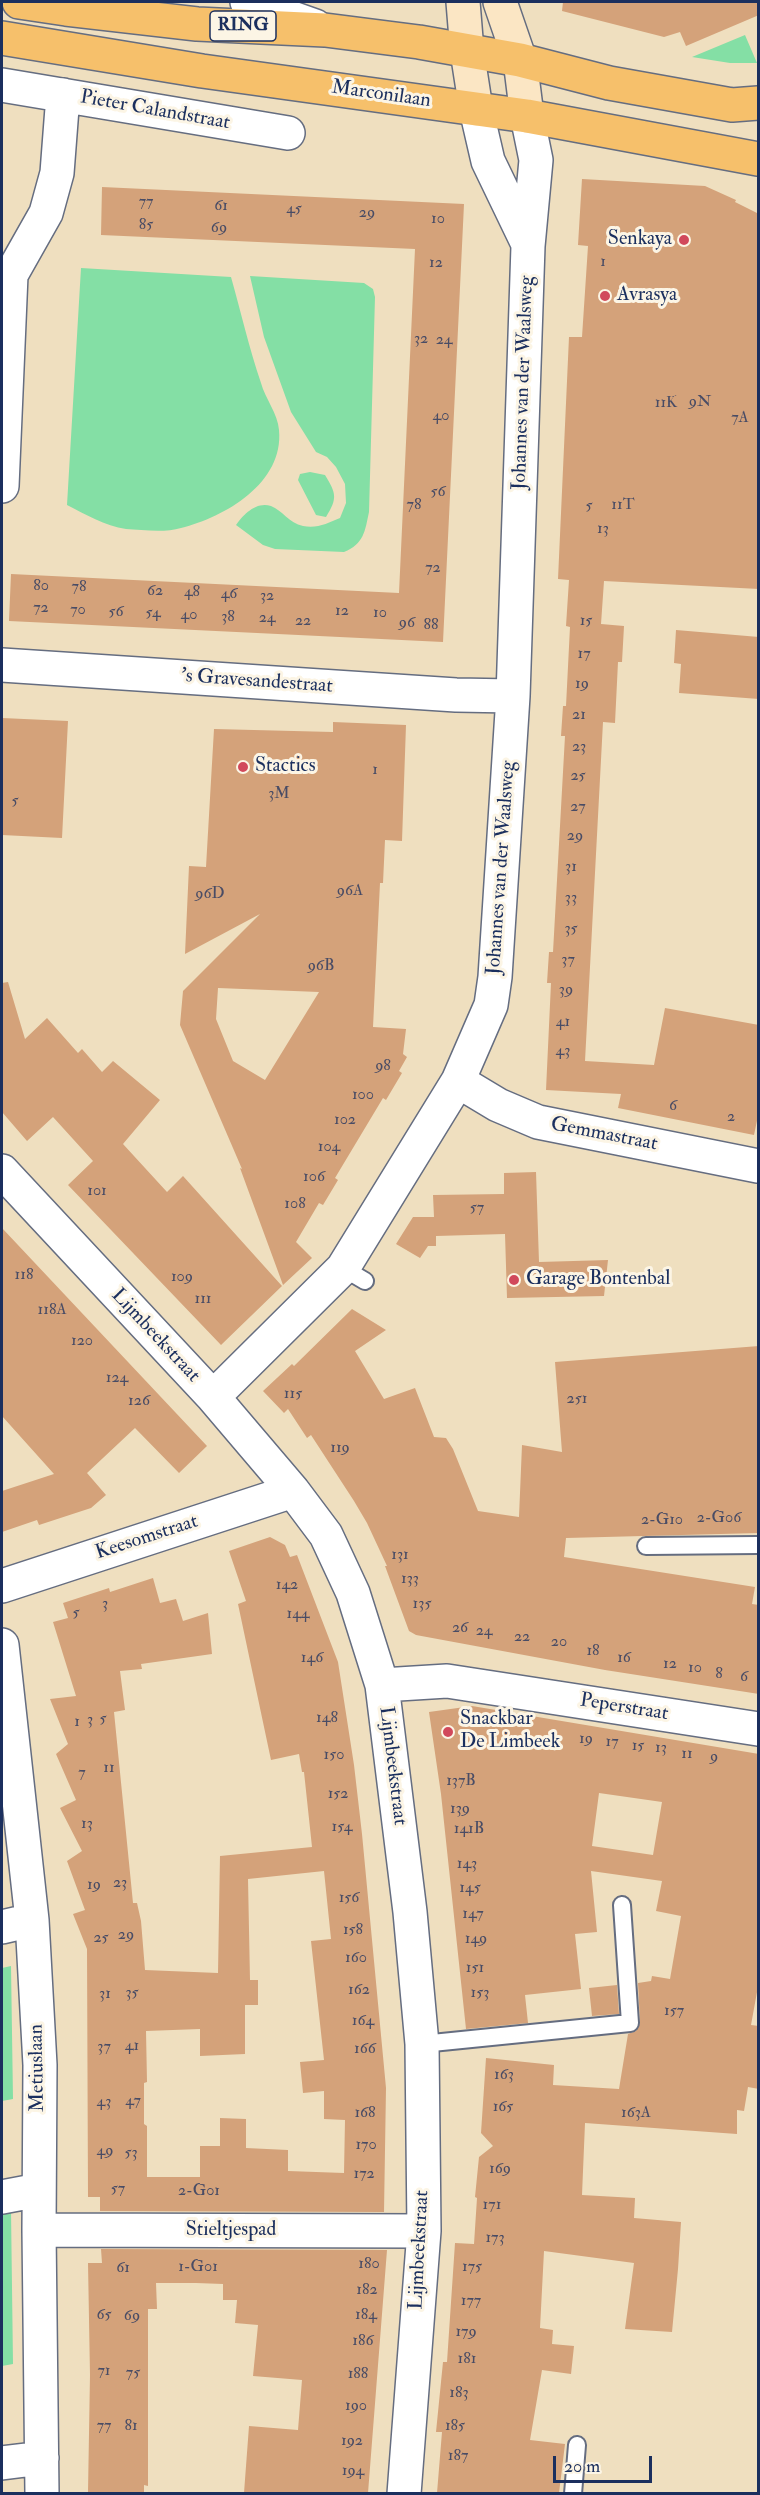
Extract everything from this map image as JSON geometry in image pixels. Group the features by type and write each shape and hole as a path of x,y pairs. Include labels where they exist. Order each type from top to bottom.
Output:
{"main road":[{"name":"RING","path":"19,2 197,24 325,30 520,60 609,83 732,105 759,103"},
{"name":"Marconilaan","path":"2,38 202,71 527,116 759,159"}],"street":[{"path":"247,2 325,30"},
{"path":"463,2 467,51 476,109"},
{"path":"500,2 520,60 527,116"},
{"path":"2,85 63,95"},
{"name":"Pieter Calandstraat","path":"2,486 6,275 46,213 57,173 63,95 288,134"},
{"name":"Johannes van der Waalsweg","path":"476,109 488,161 528,246"},
{"name":"Johannes van der Waalsweg","path":"213,1397 354,1274 458,1081 491,1005 495,977 513,696 528,246 536,160 527,116"},
{"name":"'s Gravesandestraat","path":"2,665 456,695 513,696"},
{"name":"Gemmastraat","path":"458,1081 498,1105 538,1122 759,1166"},
{"name":"Lijmbeekstraat","path":"2,1171 213,1397 326,1535 354,1593 382,1685 410,1912 422,2044 424,2231 404,2493"},
{"name":"Keesomstraat","path":"2,1586 292,1491"},
{"name":"Metiuslaan","path":"2,1652 17,1923 40,2065 42,2493"},
{"name":"Peperstraat","path":"382,1685 447,1681 759,1729"},
{"path":"2,2197 39,2190"},
{"name":"Stieltjespad","path":"39,2230 424,2231"},
{"path":"2,2463 42,2458"}],"lane":[{"path":"646,1546 759,1545"},
{"path":"422,2044 630,2023 622,1905"},
{"path":"573,2493 577,2445"}],"green space":[{"path":"745,35 757,63 730,63 692,57"},
{"path":"81,268 231,277 257,370 279,430 278,449 272,466 262,481 233,506 198,523 175,530 154,531 126,529 110,525 67,505"},
{"path":"250,276 364,283 373,289 375,297 369,512 365,531 360,541 344,552 275,549 263,545 236,525 255,507 265,505 275,508 298,524 308,527 318,526 340,518 346,503 345,484 336,467 327,457 316,452 291,412 264,337"},
{"path":"310,472 325,475 333,491 334,500 326,517 316,515 298,480 300,474"},
{"path":"11,1966 13,2099 2,2101 2,1968"},
{"path":"11,2210 13,2364 2,2366 2,2212"}],"building":[{"path":"563,2 759,2 759,15 686,46 680,32 664,37 562,11"},
{"path":"582,179 705,186 736,200 735,202 759,214 759,589 604,581 601,624 624,626 622,662 618,662 615,723 603,722 585,1061 654,1065 665,1008 759,1025 759,1111 754,1135 618,1108 621,1094 546,1090 551,983 547,983 549,952 553,952 565,736 561,736 563,706 566,706 570,627 566,626 569,580 558,579 569,337 582,337 588,246 578,245"},
{"path":"102,187 464,204 443,642 9,621 11,574 399,593 415,249 101,235"},
{"path":"676,630 759,637 759,699 679,693 681,664 674,663"},
{"path":"2,718 68,721 62,838 2,835"},
{"path":"333,722 406,725 402,841 385,840 383,883 380,883 373,1027 406,1029 403,1054 407,1057 399,1071 402,1073 386,1100 383,1098 335,1178 338,1180 323,1205 319,1203 296,1242 312,1258 283,1285 240,1168 242,1169 180,1025 183,991 260,914 185,954 189,866 206,867 214,729 333,732","holes":["218,988 319,992 265,1080 233,1061 216,1019"]},
{"path":"8,982 25,1039 47,1018 78,1053 82,1049 102,1072 113,1061 160,1100 123,1144 167,1192 183,1176 282,1286 221,1345 68,1185 93,1161 53,1117 27,1141 2,1112 2,983"},
{"path":"536,1172 539,1262 608,1260 604,1296 507,1298 505,1234 436,1236 436,1246 428,1246 420,1258 396,1244 413,1217 434,1217 433,1195 504,1194 504,1173"},
{"path":"2,1228 207,1446 179,1473 135,1428 87,1473 106,1495 91,1508 39,1525 37,1520 2,1532 2,1491 54,1474 2,1416"},
{"path":"352,1309 386,1330 355,1351 384,1399 415,1388 434,1437 446,1438 453,1449 478,1511 519,1517 522,1445 562,1452 555,1362 759,1346 759,1533 566,1538 564,1557 755,1587 752,1604 759,1605 759,1694 605,1670 416,1635 409,1631 385,1566 387,1566 354,1501 311,1435 307,1438 288,1409 284,1413 263,1391 292,1364 294,1366"},
{"path":"270,1537 285,1545 290,1557 297,1555 338,1662 362,1834 386,2088 384,2212 100,2211 100,2197 88,2197 87,1949 73,1914 85,1910 67,1861 82,1851 60,1808 76,1800 56,1754 68,1744 50,1699 76,1696 53,1622 68,1618 63,1603 109,1588 110,1592 153,1578 160,1603 176,1599 183,1621 208,1613 212,1654 141,1664 142,1669 120,1671 125,1710 114,1712 133,1903 137,1903 141,1921 145,1970 218,1973 220,1856 312,1847 304,1772 302,1772 299,1754 271,1760 238,1604 246,1601 229,1551","holes":["324,1871 331,1939 311,1941 324,2060 300,2062 303,2093 324,2091 324,2119 345,2120 344,2173 288,2171 288,2150 246,2148 246,2119 220,2118 220,2146 200,2146 200,2177 147,2177 147,2126 144,2124 144,2083 147,2082 146,2031 200,2029 200,2056 245,2054 245,2005 258,2005 258,1980 250,1980 248,1879"]},
{"path":"472,1706 759,1754 759,1981 751,2025 759,2026 759,2089 748,2087 744,2111 737,2110 737,2134 585,2123 582,2195 635,2198 634,2218 681,2222 678,2269 672,2332 625,2329 634,2263 544,2251 540,2328 553,2330 552,2344 574,2346 571,2374 542,2370 530,2440 565,2444 559,2493 437,2493 442,2432 436,2432 443,2362 447,2362 455,2243 474,2244 479,2157 493,2146 481,2133 486,2058 554,2065 553,2085 619,2089 628,2034 636,2031 640,2023 638,1983 651,1981 652,1976 670,1979 681,1916 656,1911 662,1881 591,1871 597,1932 575,1934 581,1989 525,1995 528,2023 466,2029 441,1794 429,1712","holes":["599,1793 662,1802 653,1855 592,1846"]},
{"path":"617,1985 619,2014 592,2016 589,1988"},
{"path":"101,2249 387,2250 368,2493 244,2493 249,2426 298,2430 302,2380 253,2376 258,2325 235,2323 237,2300 223,2300 223,2284 196,2283 156,2283 157,2309 148,2309 148,2486 144,2485 144,2493 88,2492 90,2375 88,2263 102,2263"}],"place":[{"name":"Senkaya","path":"684,240"},
{"name":"Avrasya","path":"605,296"},
{"name":"Stactics","path":"243,767"},
{"name":"Garage Bontenbal","path":"514,1280"},
{"name":"Snackbar De Limbeek","path":"448,1732"}]}
